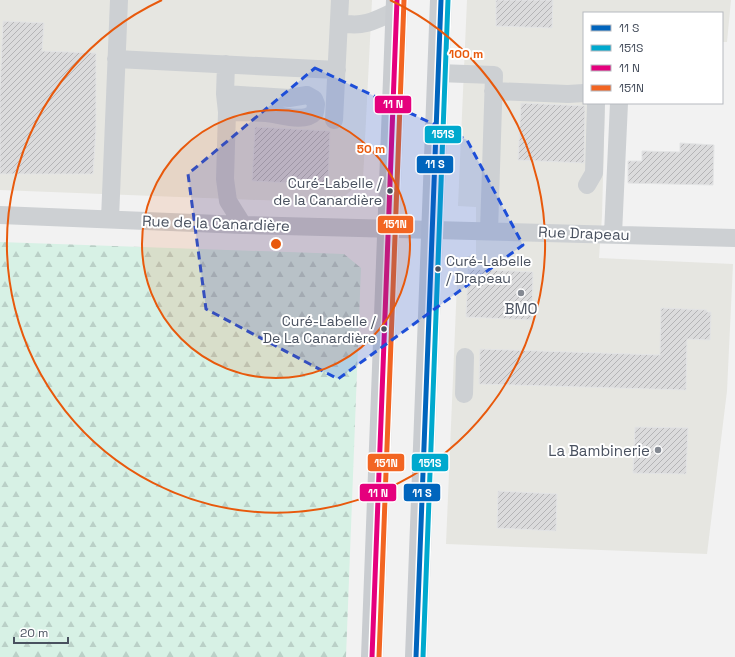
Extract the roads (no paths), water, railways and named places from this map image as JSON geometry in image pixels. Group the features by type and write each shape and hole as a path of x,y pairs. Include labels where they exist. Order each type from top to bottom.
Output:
{"main road":[{"path":"416,657 441,0"},
{"path":"372,657 397,5"}],"street":[{"path":"110,219 119,0"},
{"path":"334,120 340,0"},
{"path":"339,22 348,25 361,24 380,18 397,5"},
{"path":"116,59 337,70"},
{"path":"226,64 226,191 231,207 243,224"},
{"path":"438,73 494,75 489,231"},
{"path":"493,91 568,94 583,93"},
{"path":"225,94 289,98 307,96 314,99 316,104 315,112 312,116 307,117 290,118 270,113 227,112"},
{"path":"587,185 594,173 596,104"},
{"path":"613,234 619,104"},
{"name":"Rue de la Canardière","path":"0,215 388,229 432,229"},
{"name":"Rue Drapeau","path":"432,229 735,238"},
{"path":"464,394 465,357"}],"place":[{"name":"Curé-Labelle / de la Canardière","path":"390,191"},
{"name":"Curé-Labelle / Drapeau","path":"438,269"},
{"name":"BMO","path":"521,293"},
{"name":"Curé-Labelle / De La Canardière","path":"384,329"},
{"name":"La Bambinerie","path":"658,450"}]}
